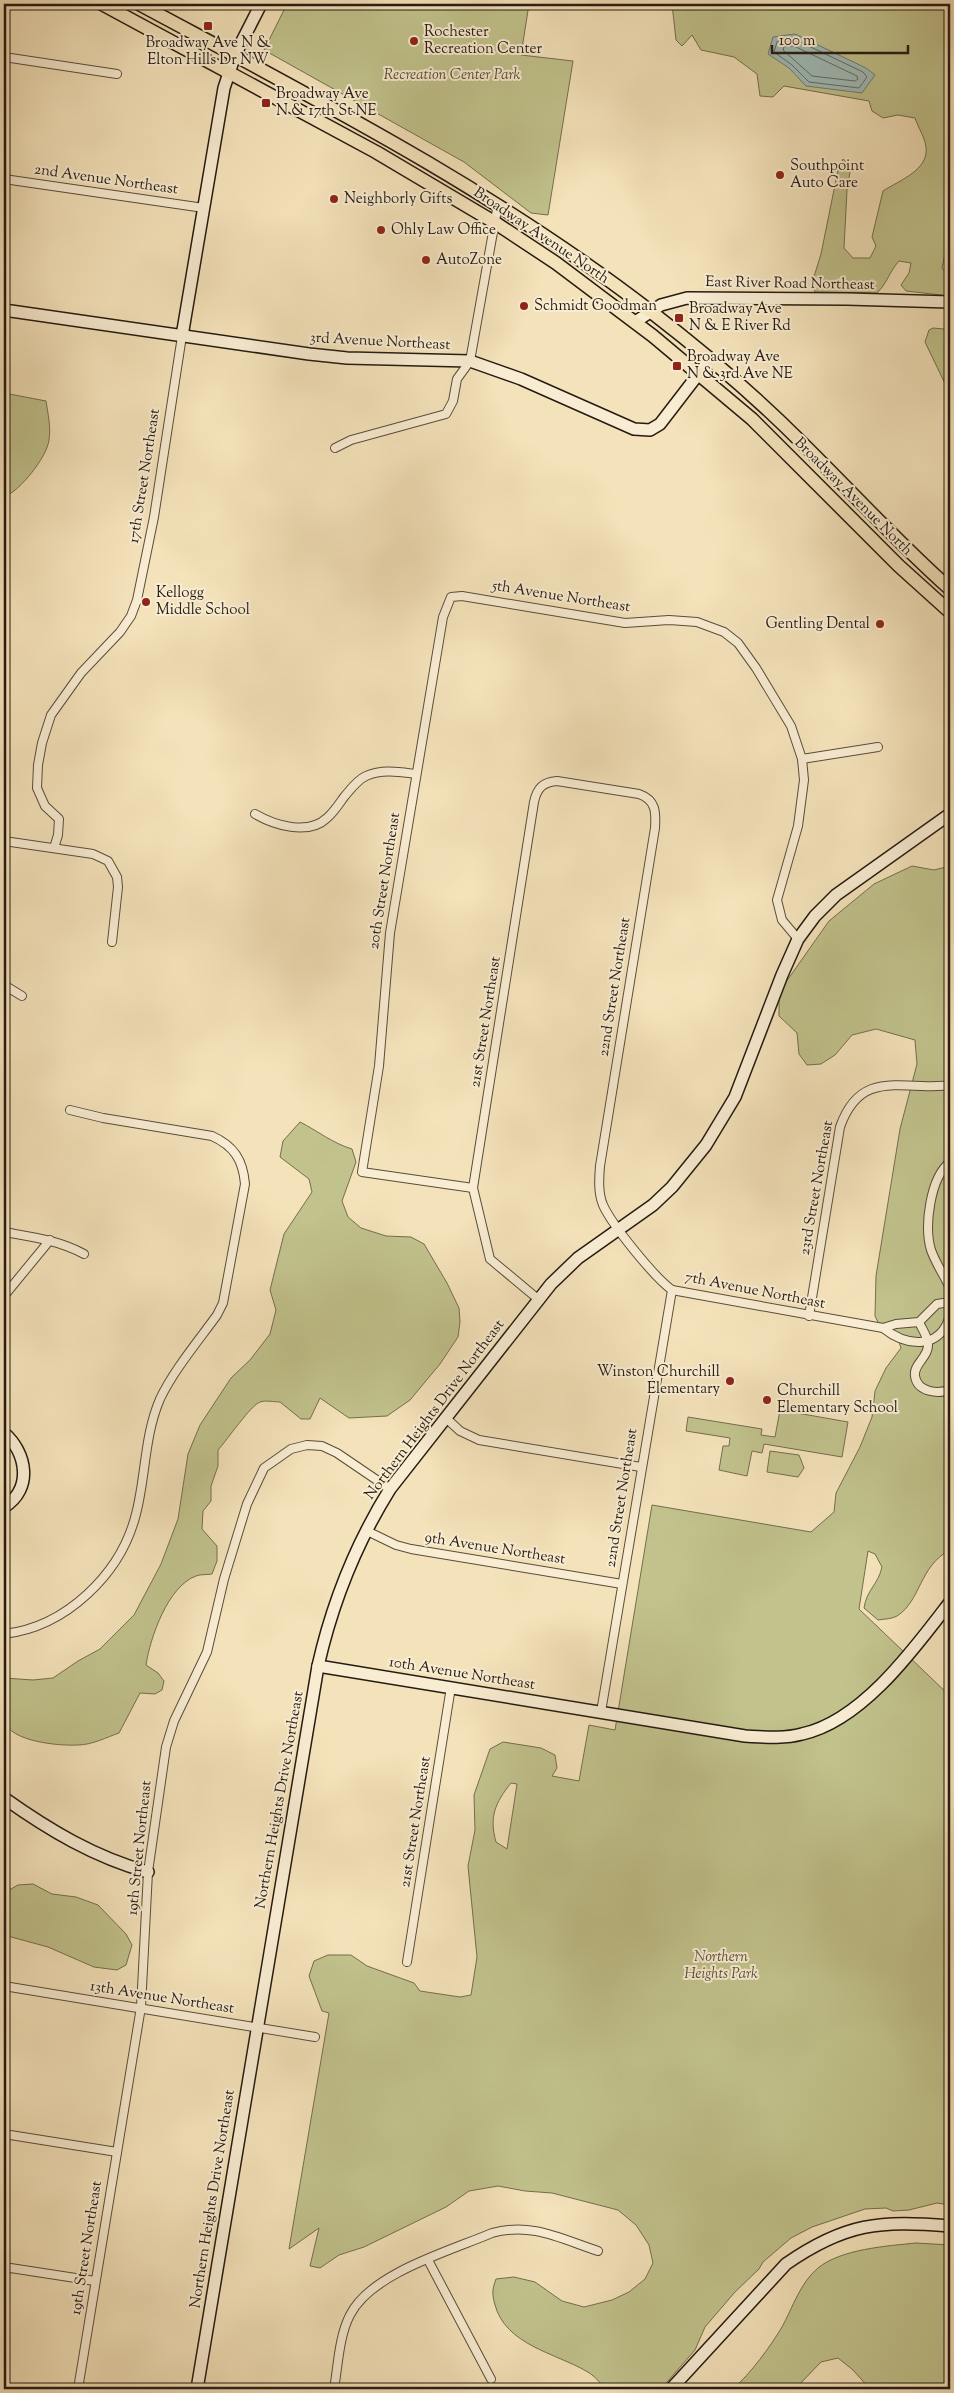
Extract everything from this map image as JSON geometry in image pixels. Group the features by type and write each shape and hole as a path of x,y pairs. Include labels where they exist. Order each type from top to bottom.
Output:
{"main road":[{"name":"Broadway Avenue North","path":"102,4 376,152 494,222 635,322 700,373 752,419 899,566 950,612"},
{"name":"Broadway Avenue North","path":"139,4 393,142 498,204 650,310 710,359 798,439 899,542 950,589"}],"street":[{"name":"17th Street Northeast","path":"54,848 58,835 59,819 45,806 37,788 38,765 42,743 54,711 75,680 120,632 131,616 137,600 154,518 182,336 229,73 235,55 261,4"},
{"path":"4,57 117,74"},
{"name":"2nd Avenue Northeast","path":"4,179 204,208"},
{"path":"335,448 351,440 382,430 441,416 450,409 457,378 470,361 498,204"},
{"name":"East River Road Northeast","path":"635,322 650,310 669,302 687,298 950,302"},
{"name":"3rd Avenue Northeast","path":"4,310 289,352 347,358 470,361 577,402 627,427 640,431 656,428 710,359"},
{"name":"5th Avenue Northeast","path":"451,597 462,596 625,623 669,620 697,622 724,632 738,643 756,668 791,726 802,759 804,780 799,818 776,900 782,920 798,940"},
{"name":"20th Street Northeast","path":"451,597 443,616 390,933 379,1066 362,1172 473,1188"},
{"path":"802,759 878,747"},
{"path":"255,814 271,824 307,828 318,825 327,819 352,787 364,777 378,772 392,771 416,774"},
{"name":"21st Street Northeast","path":"538,1299 490,1259 473,1188 536,794 547,782 557,781 598,787"},
{"name":"22nd Street Northeast","path":"598,787 648,797 654,804 656,814 654,838 600,1166 600,1194 603,1205 620,1229"},
{"name":"Northern Heights Drive Northeast","path":"197,2389 318,1666 334,1605 367,1531 390,1489 538,1299 567,1268 672,1187 700,1152 722,1119 745,1074 782,976 798,940 815,916 836,895 950,814"},
{"path":"4,841 102,856 113,868 117,877 118,898 112,942"},
{"path":"4,985 22,996"},
{"name":"23rd Street Northeast","path":"809,1316 840,1127 844,1114 852,1102 875,1087 888,1084 950,1086"},
{"path":"4,1634 44,1623 72,1606 100,1582 125,1544 136,1514 148,1440 160,1400 218,1315 223,1302 245,1184 244,1170 240,1160 224,1141 212,1136 104,1118 70,1110"},
{"path":"950,1162 939,1174 928,1226 933,1256 950,1288"},
{"name":"7th Avenue Northeast","path":"620,1229 660,1281 672,1290 882,1328"},
{"path":"4,1232 50,1240 67,1245 84,1254"},
{"path":"4,1296 50,1240"},
{"name":"22nd Street Northeast","path":"601,1712 672,1290"},
{"path":"882,1328 896,1324 919,1322 937,1304 950,1302"},
{"path":"882,1328 894,1337 928,1342 939,1336 946,1327 950,1315"},
{"path":"919,1322 928,1342 928,1351 916,1369 915,1376 918,1383 934,1392 943,1393 950,1389"},
{"path":"446,1418 460,1431 479,1440 641,1467"},
{"path":"4,1433 16,1444 21,1452 23,1473 21,1485 14,1498 4,1507"},
{"name":"19th Street Northeast","path":"78,2389 141,2007 148,1872 166,1747 174,1721 207,1652 224,1579 247,1504 264,1468 291,1449 306,1445 322,1446 352,1461 390,1489"},
{"name":"9th Avenue Northeast","path":"367,1531 396,1545 411,1549 622,1584"},
{"name":"10th Avenue Northeast","path":"318,1666 745,1736 784,1737 817,1730 847,1713 884,1680 926,1634 950,1602"},
{"name":"21st Street Northeast","path":"407,1962 451,1687"},
{"path":"4,1798 50,1829 97,1855 148,1872"},
{"name":"13th Avenue Northeast","path":"4,1986 315,2037"},
{"path":"4,2134 117,2152"},
{"path":"671,2389 786,2264 803,2252 844,2232 879,2224 950,2226"},
{"path":"334,2389 343,2336 349,2316 358,2301 382,2280 492,2232 518,2227 542,2232 598,2252"},
{"path":"428,2260 491,2380"},
{"path":"4,2268 95,2282"}],"green space":[{"name":"Recreation Center Park","path":"287,4 529,4 521,55 573,61 548,215 531,213 464,162 264,50"},
{"path":"672,4 950,4 950,231 942,268 950,279 950,296 906,291 901,285 909,273 911,263 899,261 877,293 815,292 812,283 821,254 838,170 843,159 851,166 847,190 844,248 853,258 870,258 876,246 872,237 883,191 918,168 926,155 923,136 915,118 898,115 883,118 872,111 869,101 784,86 773,97 760,96 757,74 734,57 701,50 692,35 682,46 676,40"},
{"path":"933,328 944,329 950,334 950,394 925,342 929,330"},
{"path":"4,393 46,401 50,430 47,447 32,473 18,488 4,497"},
{"name":"Northern Heights Park","path":"912,866 934,870 950,866 950,1550 932,1565 905,1610 895,1617 878,1620 864,1608 882,1567 875,1554 868,1551 859,1609 950,1696 950,2205 937,2203 909,2210 893,2211 886,2208 865,2209 812,2227 791,2238 763,2262 759,2269 735,2292 705,2327 695,2350 661,2389 606,2389 589,2373 520,2339 501,2319 495,2305 493,2292 496,2279 514,2277 535,2282 562,2301 584,2307 612,2300 629,2292 645,2279 653,2263 649,2245 636,2225 618,2210 552,2193 498,2186 469,2191 446,2207 364,2247 339,2255 320,2268 310,2266 319,2228 289,2249 329,2013 322,2011 309,1976 314,1961 328,1955 351,1955 367,1966 414,1983 420,1991 460,1997 471,1995 477,1957 468,1866 475,1830 474,1795 490,1749 503,1742 541,1748 555,1755 557,1768 552,1776 579,1781 589,1725 615,1730 652,1505 811,1532 834,1512 836,1493 860,1447 872,1417 875,1391 886,1368 901,1348 897,1336 883,1333 875,1316 876,1276 900,1129 917,1064 915,1040 876,1029 852,1035 835,1055 821,1064 807,1065 799,1054 797,1033 779,1016 779,998 786,982 829,921 874,884","holes":["511,1783 517,1784 507,1849 496,1842 493,1818 497,1804 505,1790"]},
{"path":"300,1122 352,1149 356,1162 342,1201 348,1217 361,1228 386,1236 411,1237 424,1244 459,1308 458,1337 440,1364 410,1400 387,1416 349,1418 320,1398 310,1419 301,1419 280,1402 264,1401 256,1405 218,1450 218,1466 211,1486 211,1501 203,1511 202,1529 217,1546 217,1561 212,1574 196,1576 177,1590 169,1601 156,1628 146,1665 158,1673 164,1681 162,1690 155,1694 140,1693 119,1733 94,1742 83,1745 59,1745 36,1741 16,1734 8,1728 4,1721 2,1705 4,1678 33,1680 53,1678 100,1649 134,1615 161,1564 178,1519 188,1454 200,1425 231,1378 250,1360 270,1334 276,1310 270,1290 284,1234 312,1192 309,1179 280,1157 283,1141"},
{"path":"780,1410 848,1422 842,1457 764,1444 762,1453 752,1451 747,1476 719,1470 723,1446 729,1446 730,1438 686,1431 688,1417 762,1429 761,1435 775,1437"},
{"path":"770,1451 799,1455 804,1468 798,1477 767,1472"},
{"path":"33,1884 52,1894 76,1897 98,1905 126,1934 132,1945 126,1965 117,1970 94,1967 48,1947 4,1935 4,1893 18,1885"},
{"path":"916,2243 950,2245 950,2389 870,2389 853,2370 838,2358 821,2362 795,2389 733,2389 753,2368 772,2343 806,2281 818,2268 839,2256 878,2247"}],"water":[{"path":"795,34 866,68 875,75 862,93 806,86 789,68 768,54 773,37"}],"place":[{"name":"Broadway Ave N & Elton Hills Dr NW","path":"208,26"},
{"name":"Rochester Recreation Center","path":"414,41"},
{"name":"Broadway Ave N & 17th St NE","path":"266,103"},
{"name":"Southpoint Auto Care","path":"780,175"},
{"name":"Neighborly Gifts","path":"334,199"},
{"name":"Ohly Law Office","path":"381,230"},
{"name":"AutoZone","path":"426,260"},
{"name":"Schmidt Goodman","path":"524,306"},
{"name":"Broadway Ave N & E River Rd","path":"679,318"},
{"name":"Broadway Ave N & 3rd Ave NE","path":"677,366"},
{"name":"Kellogg Middle School","path":"146,602"},
{"name":"Gentling Dental","path":"880,624"},
{"name":"Winston Churchill Elementary","path":"730,1381"},
{"name":"Churchill Elementary School","path":"767,1400"}]}
